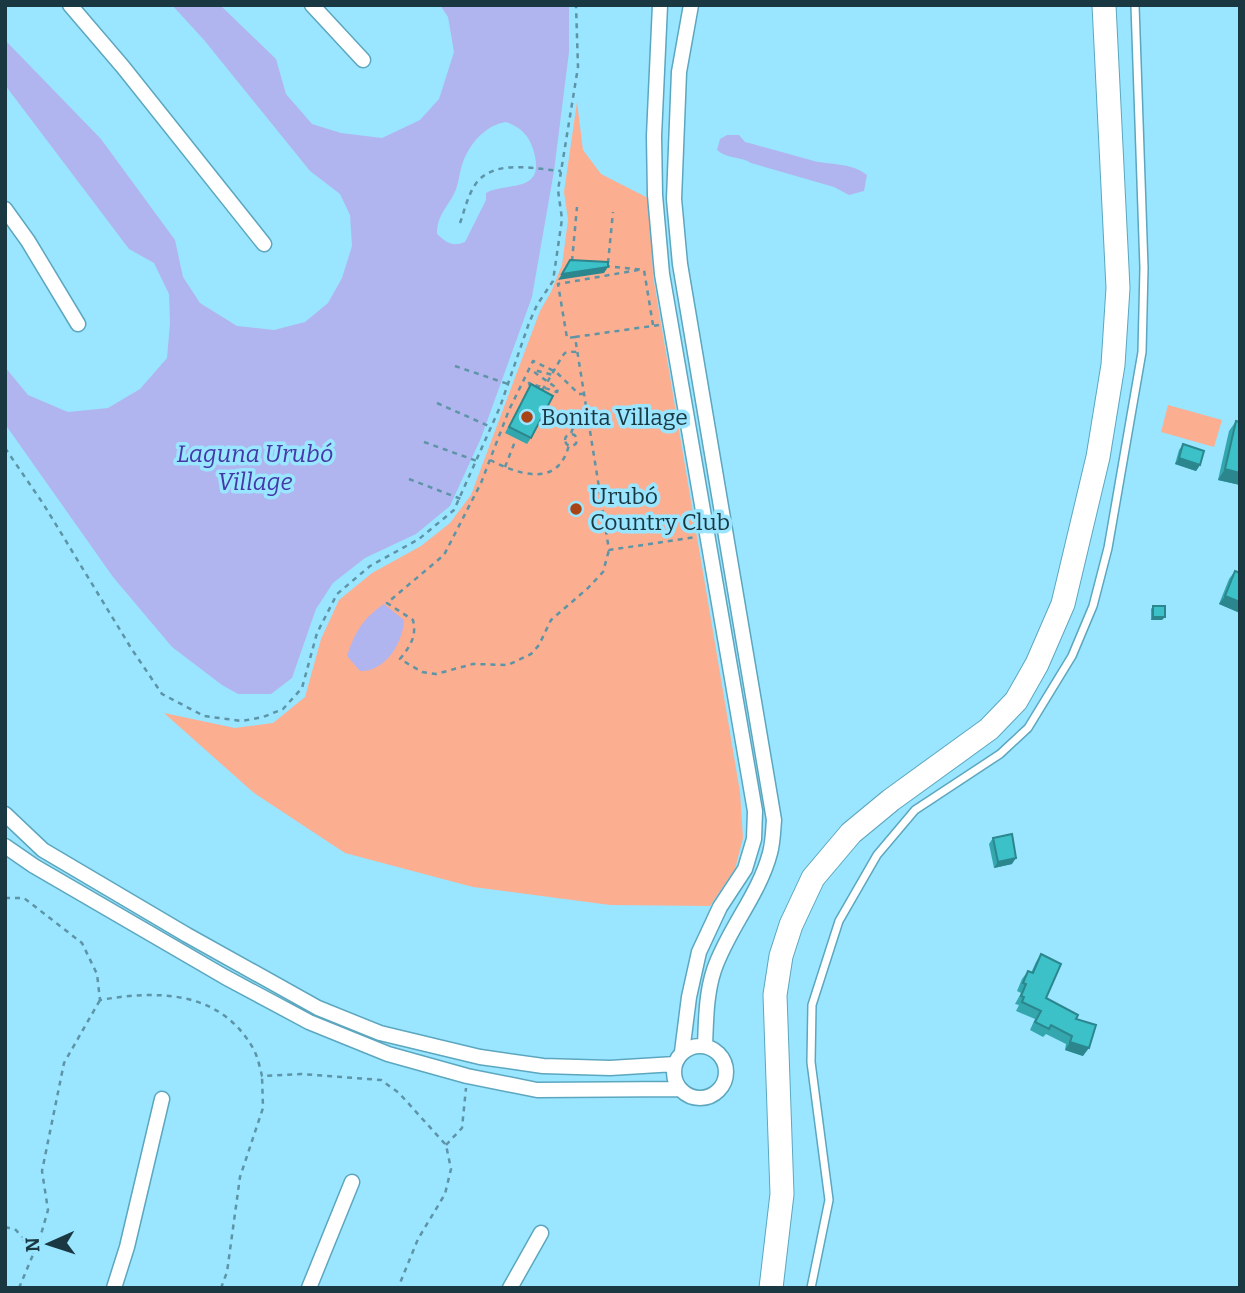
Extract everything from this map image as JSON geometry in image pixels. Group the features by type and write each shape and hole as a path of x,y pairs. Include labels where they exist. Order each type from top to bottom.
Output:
{"main road":[{"path":"771,1288 782,1194 775,995 781,956 790,925 813,878 851,833 891,800 989,729 1016,701 1037,664 1062,604 1098,457 1113,365 1118,288 1104,5"}],"street":[{"path":"69,5 123,67 264,244"},
{"path":"312,5 363,60"},
{"path":"5,814 43,850 187,935 318,1008 380,1033 480,1057 543,1066 610,1068 679,1058 690,1047 705,1046 721,1055 727,1072 725,1081 713,1095 695,1098 680,1089 675,1081 679,1058 689,997 699,952 720,907 745,869 754,839 755,811 670,331 654,195 660,5"},
{"path":"691,5 679,72 674,199 680,264 774,820 770,852 757,885 714,971 707,1006 705,1046"},
{"path":"5,209 28,241 78,324"},
{"path":"676,360 694,357"},
{"path":"754,839 771,843"},
{"path":"5,846 117,915 309,1022 388,1055 470,1077 537,1090 680,1089"},
{"path":"470,1077 480,1057"},
{"path":"114,1288 127,1247 162,1099"},
{"path":"309,1288 352,1182"},
{"path":"510,1288 541,1233"}],"lane":[{"path":"811,1288 829,1200 811,1062 811,1005 839,921 877,855 915,810 1000,754 1028,728 1072,656 1093,606 1108,548 1142,352 1144,268 1135,5"}],"path":[{"path":"5,448 44,505 162,694 204,716 242,720 263,718 283,709 302,688 317,633 337,594 370,566 419,539 454,510 461,499 533,314 553,281 562,219 558,190 578,66 576,5"},
{"path":"460,223 469,197 486,174 511,167 561,171"},
{"path":"572,262 577,207"},
{"path":"607,266 613,212"},
{"path":"596,265 644,270 653,325"},
{"path":"641,270 558,284 568,338 653,325 662,325 670,331"},
{"path":"575,337 610,550 603,572 551,620 539,645 531,654 508,665 473,664 436,674 422,672 400,659 412,644 416,630 413,620 387,603 444,555 481,483 509,410 533,361 554,373 579,394 584,394"},
{"path":"554,373 534,370 534,372 548,382 558,389 556,392 543,388 529,383 538,396 543,388 548,382 554,373 562,355 577,352"},
{"path":"455,366 508,384"},
{"path":"437,403 491,427"},
{"path":"490,460 524,474 536,476 545,473 557,466 567,453 569,445 565,438 571,433 576,421 587,413"},
{"path":"569,445 577,442 576,436 571,433"},
{"path":"505,467 516,439"},
{"path":"424,442 477,461"},
{"path":"409,479 461,499"},
{"path":"610,550 706,535"},
{"path":"5,898 24,898 82,943 97,974 100,1000 64,1063 42,1171 48,1210 19,1288"},
{"path":"100,1000 137,994 179,996 213,1007 237,1028 254,1050 262,1076 263,1108 240,1177 227,1272 221,1288"},
{"path":"262,1076 301,1074 381,1080 399,1093 446,1145 451,1169 444,1194 418,1239 398,1288"},
{"path":"446,1145 462,1128 470,1077"},
{"path":"5,1227 16,1230 34,1253"}],"shaded area":[{"name":"Urubó Country Club","path":"577,102 583,150 601,174 650,199 653,276 740,792 743,838 735,869 710,906 610,905 473,887 345,853 254,793 164,713 235,728 273,723 305,697 321,639 339,600 372,573 421,546 450,523 471,495 540,311 562,265 568,220 564,192"},
{"path":"1168,405 1222,420 1214,447 1161,432"}],"water":[{"name":"Laguna Urubó Village","path":"172,5 220,5 276,59 286,94 312,124 341,133 382,138 420,120 439,99 454,52 448,17 440,5 569,5 569,52 554,171 532,297 481,438 450,506 416,534 365,558 333,583 316,609 292,678 271,694 238,694 172,647 113,577 5,424 5,367 28,395 68,412 108,408 140,389 167,358 170,323 169,294 154,263 129,249 5,85 5,40 101,139 175,240 183,277 200,303 237,326 274,330 305,322 328,303 342,278 352,246 350,215 340,194 310,171 204,40","holes":["506,122 529,139 536,164 535,174 522,184 486,193 486,200 465,242 447,242 437,234 439,222 456,190 466,155 485,131"]},
{"path":"727,135 739,135 745,142 814,161 855,168 867,175 864,191 849,195 834,187 725,155 717,150 720,139"},
{"path":"384,604 404,620 403,629 396,646 385,661 378,667 360,671 347,656 350,647 365,620"}],"building":[{"path":"570,260 608,262 608,267 562,274"},
{"name":"Bonita Village","path":"531,384 553,396 531,438 509,427"},
{"path":"1236,421 1240,422 1240,473 1225,469"},
{"path":"1183,444 1204,451 1200,465 1179,458"},
{"path":"1235,571 1240,573 1240,602 1225,596"},
{"path":"1153,606 1165,606 1165,617 1153,617"},
{"path":"1012,834 1016,858 998,862 993,838"},
{"path":"1041,954 1061,964 1046,998 1078,1015 1076,1019 1096,1025 1089,1048 1070,1042 1072,1036 1051,1025 1049,1029 1035,1022 1041,1011 1022,1002 1024,997 1021,996 1026,984 1023,983 1028,971 1033,973"}],"place":[{"name":"Bonita Village","path":"527,417"},
{"name":"Urubó Country Club","path":"576,509"}]}
